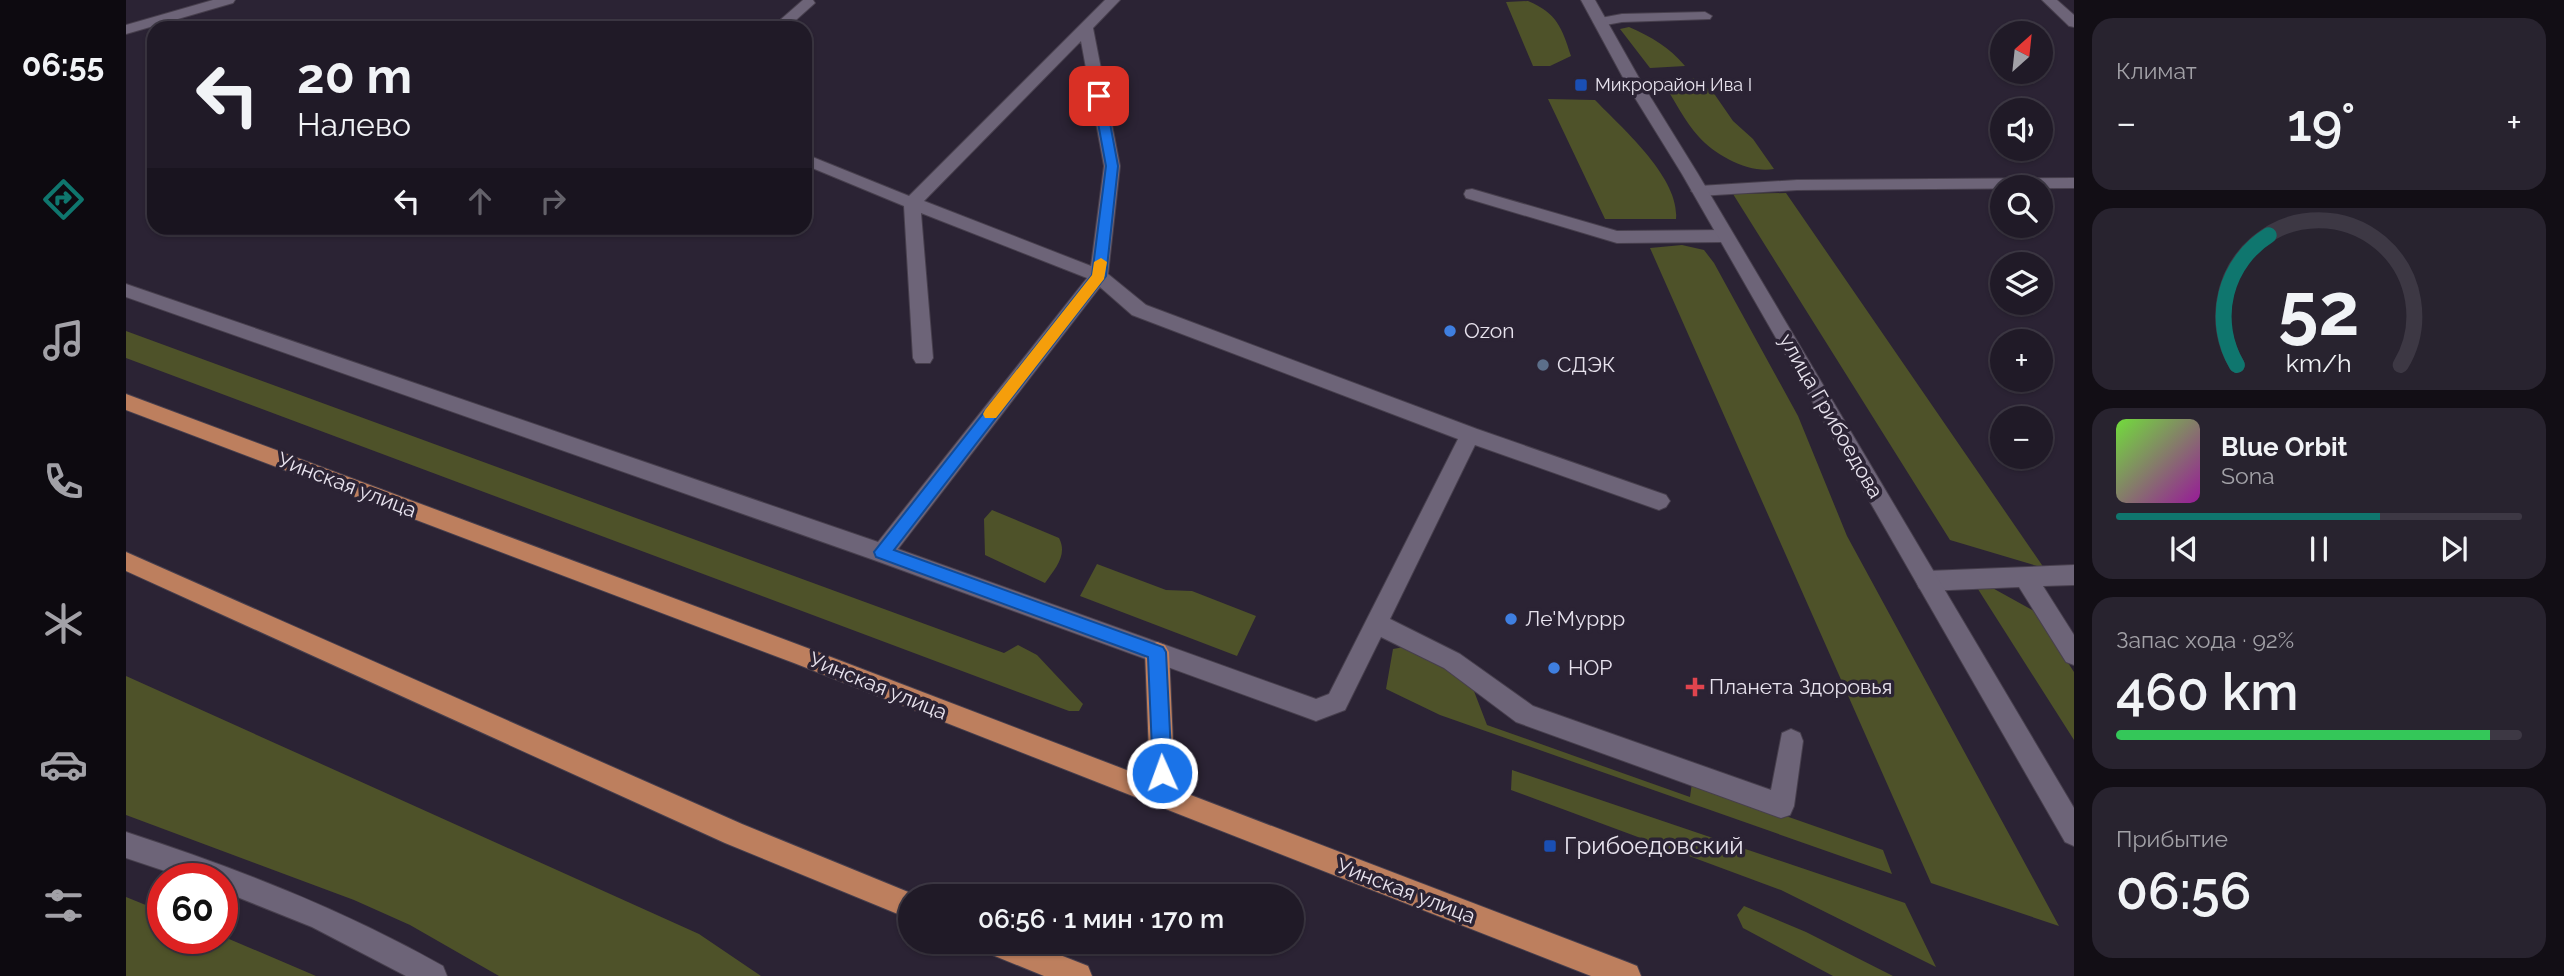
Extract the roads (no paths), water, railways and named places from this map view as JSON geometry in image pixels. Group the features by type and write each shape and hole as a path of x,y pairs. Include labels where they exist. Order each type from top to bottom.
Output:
{"main road":[{"name":"Уинская улица","path":"126,402 803,656 1627,976"},
{"path":"126,561 734,834 898,901"},
{"path":"1157,652 1163,797"},
{"path":"1024,954 1078,976"}],"street":[{"path":"154,21 228,0"},
{"path":"923,358 912,203 1113,0"},
{"name":"улица Грибоедова","path":"1588,0 2074,833"},
{"path":"2049,0 2074,23"},
{"path":"786,21 807,4"},
{"path":"1600,22 1622,18 1705,16"},
{"path":"126,30 147,23"},
{"path":"882,552 1099,276 1112,166 1086,27"},
{"path":"812,162 1099,276 1139,310 1470,435 1658,501"},
{"path":"1699,191 1797,185 2074,183"},
{"path":"1472,194 1617,237 1725,236"},
{"path":"126,290 882,552 1316,710 1337,702 1470,435"},
{"path":"1927,580 2074,575"},
{"path":"2025,577 2074,655"},
{"path":"1376,623 1452,661 1525,714 1781,806 1791,741"},
{"path":"126,845 257,890 323,917 373,941 433,976"}],"place":[{"name":"Микрорайон Ива I","path":"1581,85"},
{"name":"Ozon","path":"1450,331"},
{"name":"СДЭК","path":"1543,365"},
{"name":"Ле'Муррр","path":"1511,619"},
{"name":"HOP","path":"1554,668"},
{"name":"Планета Здоровья","path":"1695,687"},
{"name":"Грибоедовский","path":"1550,846"}]}
